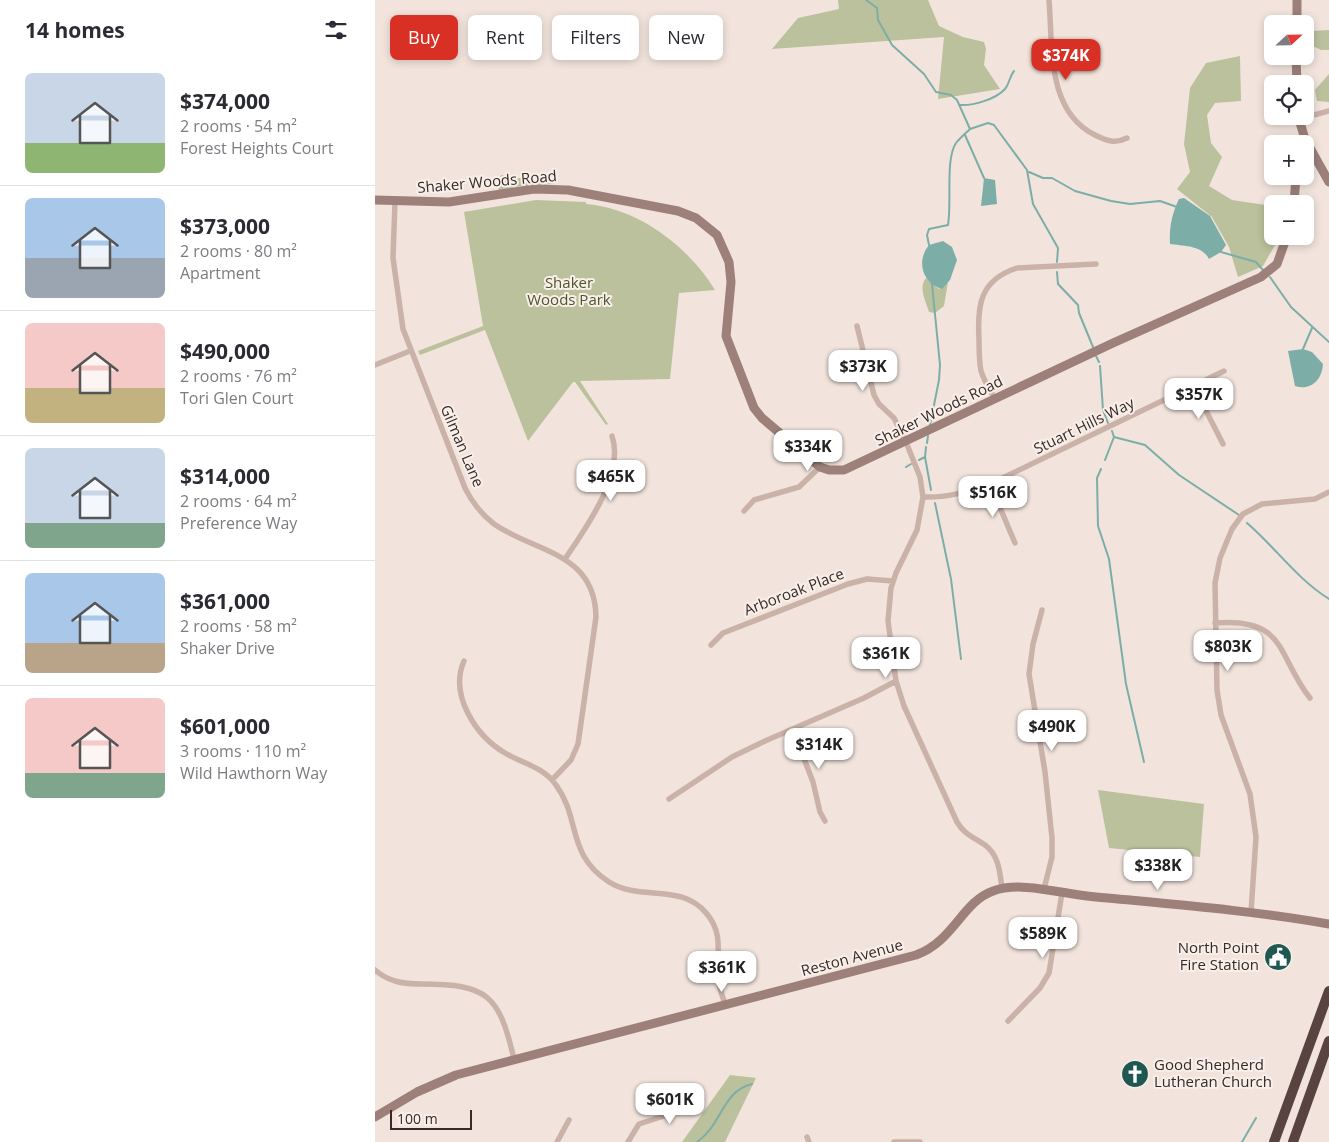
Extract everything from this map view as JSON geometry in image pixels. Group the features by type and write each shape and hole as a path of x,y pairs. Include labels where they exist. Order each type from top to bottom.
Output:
{"highway":[{"path":"1274,1142 1329,991"},
{"path":"1293,1142 1329,1042"}],"street":[{"path":"1049,0 1056,83 1060,98 1079,124 1091,133 1118,142 1127,138"},
{"path":"1297,0 1297,15"},
{"path":"1314,114 1329,111"},
{"path":"1314,159 1329,182"},
{"name":"Shaker Woods Road","path":"375,200 449,202 534,189 568,190 678,211 696,218 717,235 729,262 731,282 727,336 749,399 762,418 820,466 838,471 906,442 1113,343 1261,277 1277,264 1284,245"},
{"name":"Gilman Lane","path":"395,202 394,272 403,329 465,488 478,509 505,530 565,559 576,567 588,582 594,598 596,617 579,744 571,760 552,780"},
{"path":"995,399 981,370 979,345 980,303 990,284 1007,271 1017,268 1096,264"},
{"path":"857,326 874,396 879,404 896,421 920,477 923,496 917,530 893,581 888,621 896,681 904,706 957,822 967,835 986,846 995,856 1002,889"},
{"path":"375,365 410,351"},
{"name":"Stuart Hills Way","path":"923,496 935,497 962,494 990,484 1224,371"},
{"path":"1194,387 1223,444"},
{"path":"565,559 604,492 615,454 612,436"},
{"path":"744,511 754,500 799,487 820,466"},
{"path":"990,484 1015,543"},
{"path":"1251,912 1255,828 1248,788 1221,715 1217,690 1218,663 1215,583 1220,558 1232,529 1243,514 1262,504 1315,499 1329,492"},
{"name":"Arboroak Place","path":"711,645 723,633 849,584 867,579 893,581"},
{"path":"1042,610 1033,644 1029,674 1045,772 1052,838 1052,857 1044,889"},
{"path":"1215,623 1245,624 1265,631 1274,638 1282,647 1299,684 1310,698"},
{"path":"464,661 460,674 461,690 466,709 478,729 487,740 505,753 540,770 552,780 565,800 573,832 582,854 600,875 625,889 678,894 697,904 708,915 714,925 719,942 718,982 725,1004"},
{"path":"669,799 732,757 864,698 896,681"},
{"path":"793,730 813,782 820,812 825,821"},
{"name":"Reston Avenue","path":"375,1117 432,1084 514,1059 925,952 942,941 980,898 1002,889 1044,889 1062,893 1251,912 1329,924"},
{"path":"1008,1021 1040,988 1049,973 1062,893"},
{"path":"375,970 385,977 399,982 463,986 483,994 496,1007 504,1020 514,1059"},
{"path":"629,1142 639,1124 663,1118 672,1111 683,1089"},
{"path":"557,1142 569,1120"},
{"path":"894,1142 920,1142"}],"green space":[{"path":"838,0 928,0 939,26 963,37 984,42 986,49 984,65 1000,89 938,99 944,37 772,49 798,18 839,9"},
{"path":"1329,30 1329,50 1321,50 1314,46 1314,31"},
{"path":"1240,56 1241,101 1215,103 1207,115 1211,143 1222,157 1209,186 1232,200 1264,205 1264,245 1275,245 1263,266 1238,277 1229,247 1212,217 1177,189 1190,172 1184,144 1190,88 1206,63"},
{"path":"1329,74 1329,102 1317,101 1315,90"},
{"path":"501,175 555,184 520,186 498,192"},
{"name":"Shaker Woods Park","path":"536,200 586,202 586,204 605,207 643,221 660,232 691,259 715,290 679,293 670,379 580,381 608,424 606,425 575,382 573,382 528,441 485,330 420,355 418,351 483,326 464,212"},
{"path":"926,278 939,289 948,282 944,306 935,313 929,312 923,295 923,286"},
{"path":"1098,790 1204,804 1200,857 1109,848"},
{"path":"730,1075 756,1078 725,1142 682,1142"}],"water":[{"path":"984,178 995,180 997,204 981,206"},
{"path":"1184,198 1210,216 1226,245 1221,252 1209,259 1206,254 1197,249 1170,244 1173,215 1179,199"},
{"path":"943,241 952,247 957,260 950,280 942,289 935,286 926,277 922,264 925,251 929,245"},
{"path":"1303,349 1312,352 1323,364 1318,380 1310,386 1300,387 1295,386 1288,351"}],"waterway":[{"path":"866,0 877,8 878,20 892,45 924,74 936,92 951,95 957,100 970,129 988,123 994,125 1027,170 1033,204 1058,248 1057,262"},
{"path":"960,105 978,103 1001,93 1008,85 1014,71"},
{"path":"929,245 927,235 929,229 948,225 950,170 953,150 956,143 970,129"},
{"path":"965,135 984,178"},
{"path":"1029,172 1043,178 1052,178 1075,191 1111,201 1130,204 1160,201 1177,207"},
{"path":"1221,252 1256,262 1263,270"},
{"path":"1057,272 1058,284 1078,305 1079,313 1093,347"},
{"path":"1270,277 1291,307 1329,342"},
{"path":"930,425 940,365 932,284"},
{"path":"1303,349 1312,328"},
{"path":"1096,356 1099,362"},
{"path":"1100,366 1103,410 1108,423"},
{"path":"1112,431 1114,437"},
{"path":"927,443 928,436"},
{"path":"1114,437 1145,445 1179,475 1239,515"},
{"path":"1105,460 1114,437"},
{"path":"926,447 925,457 931,490"},
{"path":"919,460 925,457"},
{"path":"906,467 911,464"},
{"path":"1101,469 1097,478 1098,526 1109,559 1126,684 1144,762"},
{"path":"935,503 951,579 961,659"},
{"path":"1247,523 1296,572 1329,599"},
{"path":"697,1142 712,1127 734,1094 752,1084"},
{"path":"1242,1142 1256,1118"}],"place":[{"name":"North Point Fire Station","path":"1278,957"},
{"name":"Good Shepherd Lutheran Church","path":"1135,1074"}]}
